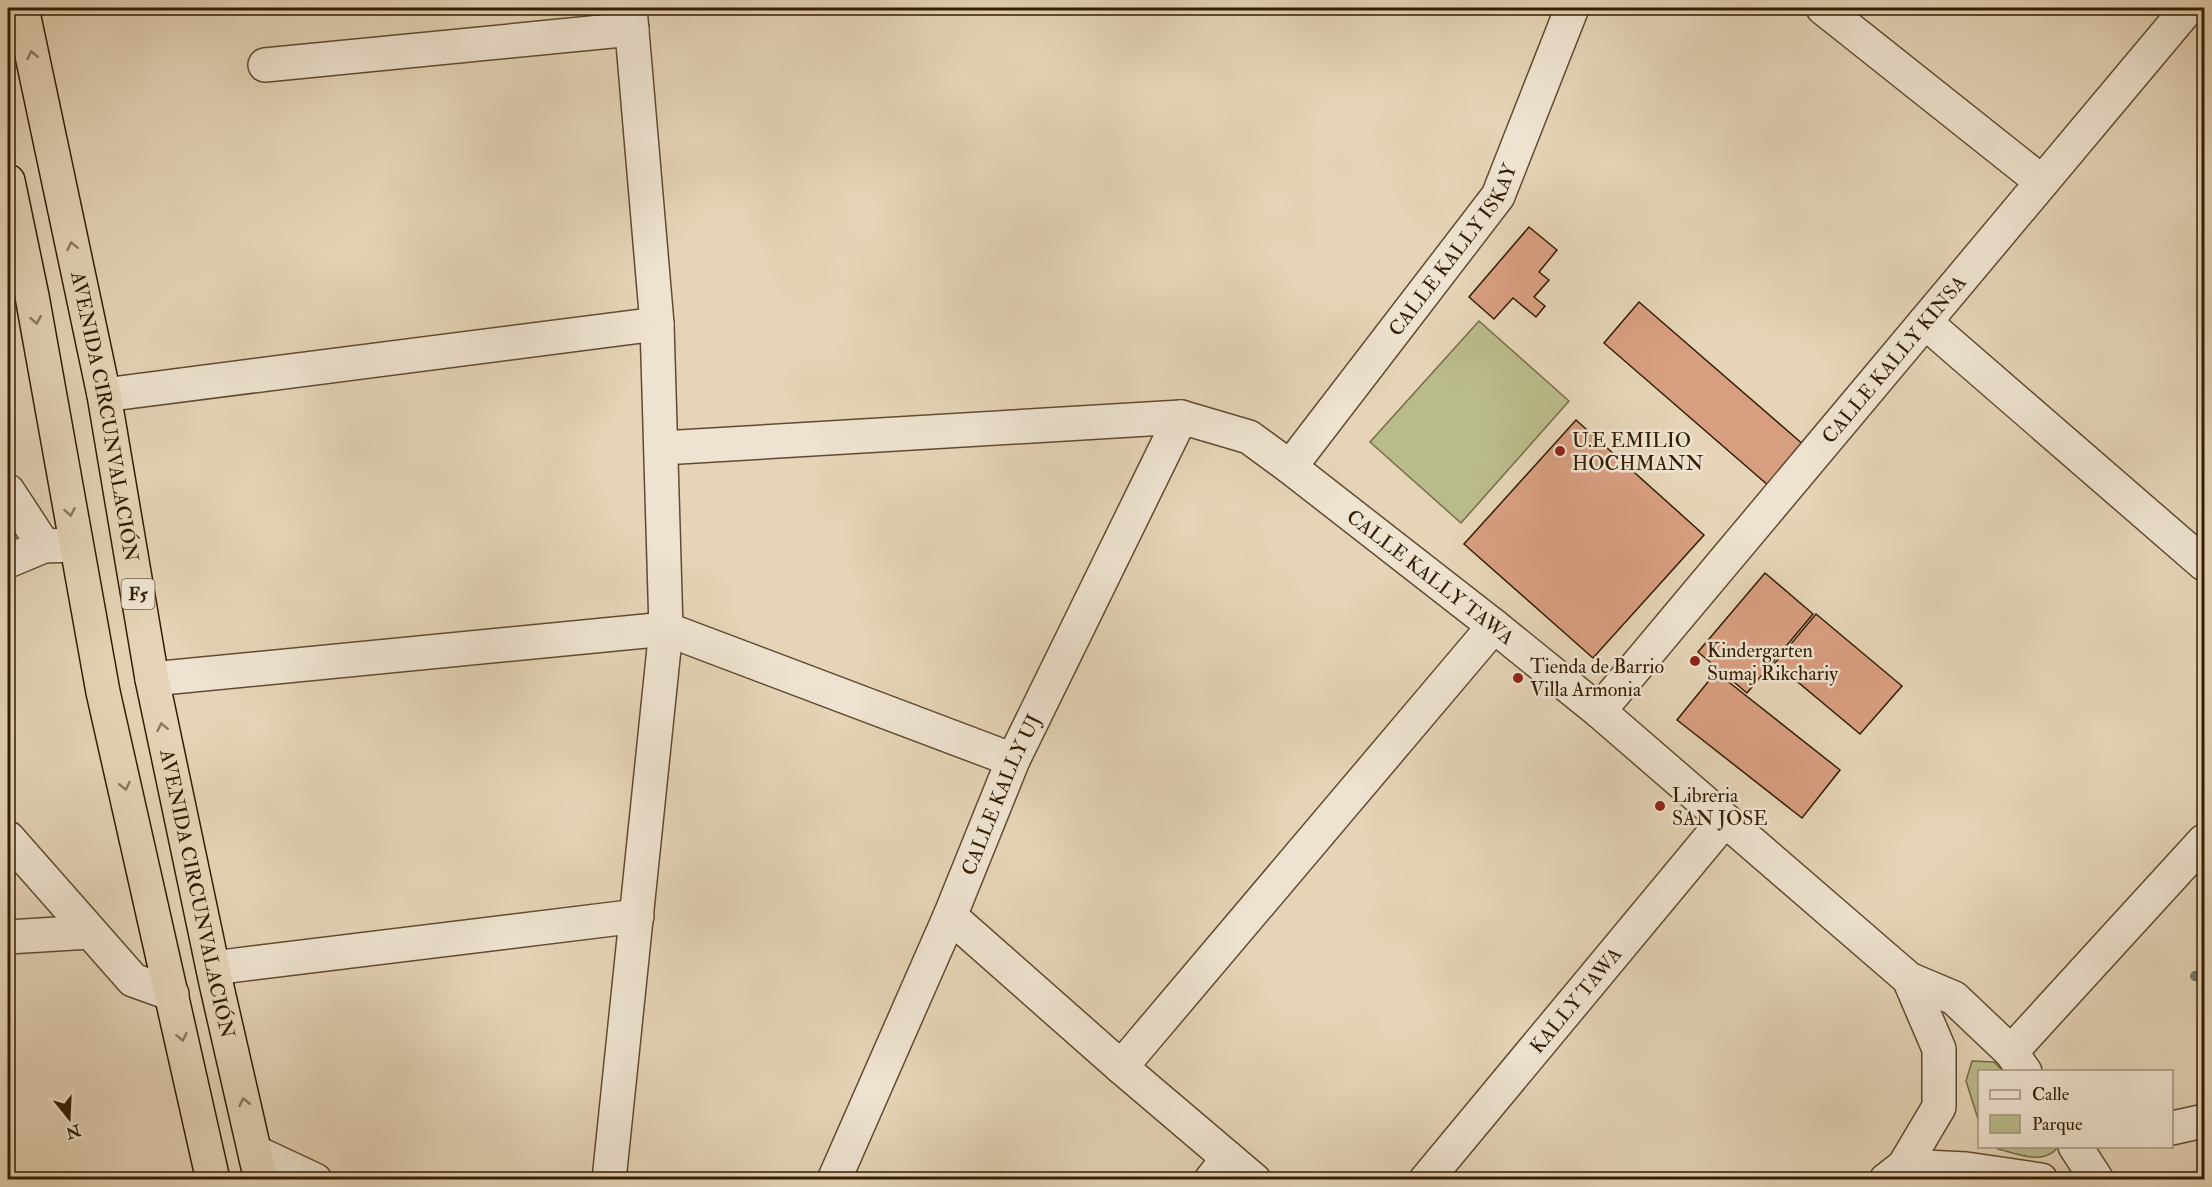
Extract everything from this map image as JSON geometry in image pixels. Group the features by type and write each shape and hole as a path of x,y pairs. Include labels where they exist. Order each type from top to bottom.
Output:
{"highway":[{"name":"AVENIDA CIRCUNVALACIÓN","path":"22,8 104,395 152,679 258,1166"},
{"path":"8,180 32,296 60,546 103,692 211,1171 258,1166"},
{"path":"172,994 215,976"}],"street":[{"name":"CALLE KALLY ISKAY","path":"1290,467 1498,196 1572,8"},
{"path":"1824,8 2042,182"},
{"name":"CALLE KALLY KINSA","path":"1599,711 2188,8"},
{"path":"265,65 631,18 657,324 666,629 609,1179"},
{"path":"1925,322 2205,564"},
{"path":"104,395 657,324"},
{"name":"CALLE KALLY TAWA","path":"662,448 1181,417 1249,437 1494,626 1599,711 1909,979"},
{"name":"CALLE KALLY UJ","path":"834,1179 950,916 1013,760 1181,417"},
{"path":"8,492 60,546 8,561"},
{"path":"1121,1066 1494,626"},
{"path":"152,679 666,629 1013,760"},
{"name":"KALLY TAWA","path":"1426,1179 1724,821"},
{"path":"8,838 133,980 172,994"},
{"path":"1909,979 1954,998 2018,1062 2205,841"},
{"path":"215,976 637,916"},
{"path":"950,916 1121,1066 1219,1169 1254,1179"},
{"path":"8,937 90,932"},
{"path":"1895,1173 1939,1107 1939,1049 1909,979"},
{"path":"2173,1128 2205,1121"},
{"path":"258,1166 315,1179"},
{"path":"1895,1173 1966,1169 2041,1179"}],"green space":[{"path":"1479,321 1569,401 1461,523 1370,442"},
{"path":"1972,1061 1994,1062 2002,1070 1978,1070 1978,1119 1966,1081"},
{"path":"1996,1148 2057,1148 2046,1156 2038,1157 2022,1156"}],"building":[{"path":"1529,227 1557,250 1539,272 1549,280 1534,297 1545,306 1536,317 1513,298 1494,319 1469,297"},
{"path":"1639,302 1805,446 1769,486 1604,343"},
{"path":"1576,420 1704,535 1593,658 1464,544"},
{"path":"1765,573 1813,614 1747,693 1698,652"},
{"path":"1816,614 1902,686 1860,734 1775,663"},
{"path":"1716,672 1840,770 1802,818 1677,720"}],"waterway":[{"path":"2195,976 2204,975"}],"place":[{"name":"U.E EMILIO HOCHMANN","path":"1560,451"},
{"name":"Kindergarten Sumaj Rikchariy","path":"1695,661"},
{"name":"Tienda de Barrio Villa Armonia","path":"1518,678"},
{"name":"Libreria SAN JOSE","path":"1660,806"}]}
